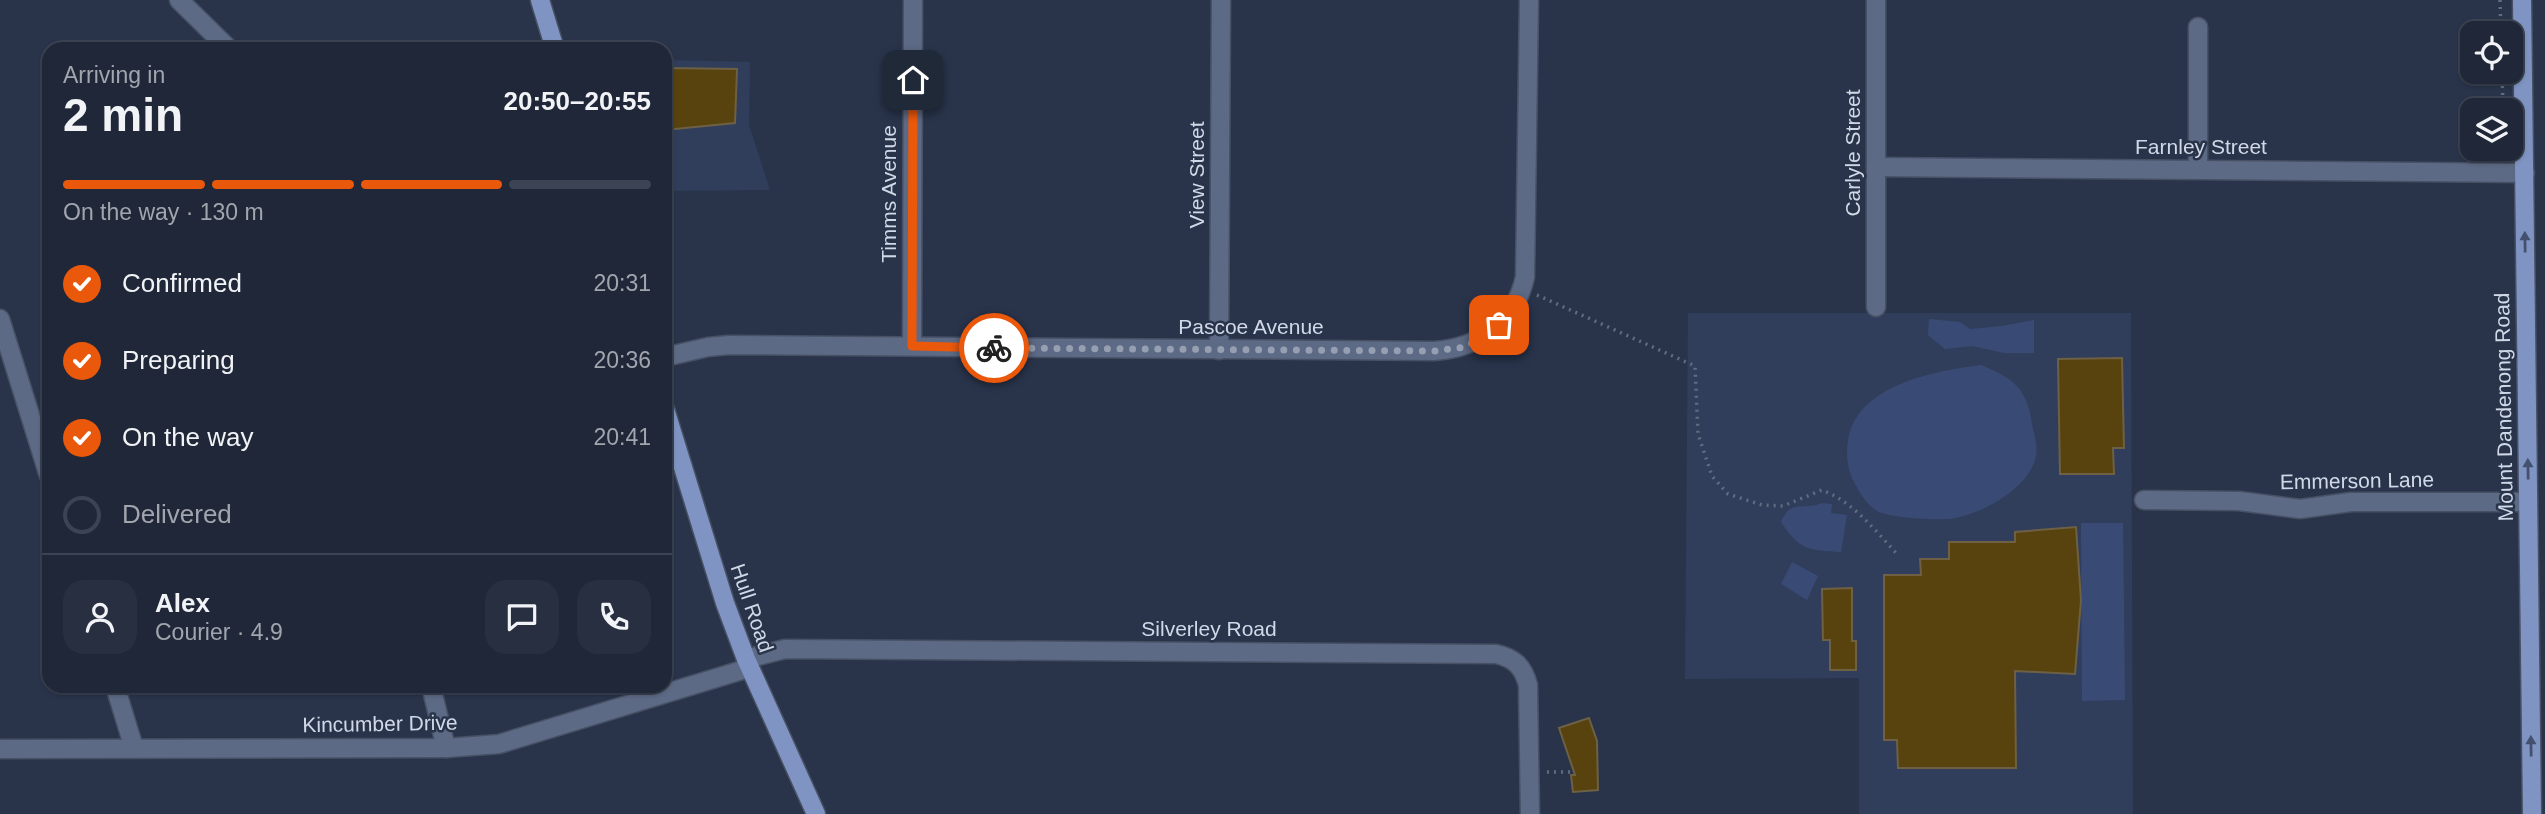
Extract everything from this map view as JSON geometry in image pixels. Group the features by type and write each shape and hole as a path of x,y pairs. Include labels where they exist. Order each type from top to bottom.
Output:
{"main road":[{"path":"540,0 553,42"},
{"name":"Mount Dandenong Road","path":"2522,0 2525,173 2537,502 2532,814"},
{"name":"Hull Road","path":"672,432 725,603 748,664 816,814"}],"street":[{"path":"179,0 222,42"},
{"name":"Timms Avenue","path":"912,346 913,0"},
{"name":"View Street","path":"1219,350 1221,0"},
{"name":"Pascoe Avenue","path":"672,355 729,345 1219,350 1449,350 1466,347 1499,325 1511,312 1522,288 1526,260 1529,0"},
{"name":"Carlyle Street","path":"1876,0 1876,307"},
{"path":"2198,27 2198,169"},
{"name":"Farnley Street","path":"1876,167 2525,173"},
{"path":"0,319 42,454"},
{"name":"Emmerson Lane","path":"2144,500 2239,501 2300,509 2351,502 2537,502"},
{"name":"Silverley Road","path":"748,664 785,649 1496,654 1518,663 1528,685 1530,814"},
{"name":"Kincumber Drive","path":"672,688 748,664"},
{"path":"117,693 134,748"},
{"path":"433,693 446,748"},
{"name":"Kincumber Drive","path":"0,749 446,748 499,744 658,693"}],"path":[{"path":"2500,0 2501,21"},
{"path":"1522,288 1695,366 1698,434 1712,476 1728,494 1762,505 1783,506 1822,490 1838,496 1855,510 1897,554"},
{"path":"1547,772 1574,772"}],"shaded area":[{"path":"672,60 750,62 749,125 770,190 672,191"},
{"path":"1688,313 2131,313 2133,814 1859,814 1859,678 1685,679"},
{"path":"1929,319 1960,322 1970,329 2034,320 2034,353 2004,353 1972,346 1945,349 1928,335"},
{"path":"1981,365 2010,380 2026,401 2035,436 2036,456 2025,478 2016,488 1992,504 1956,518 1897,516 1872,508 1854,483 1847,460 1848,441 1854,422 1866,406 1900,384 1920,377"},
{"path":"1822,503 1832,504 1831,513 1847,515 1841,552 1821,551 1800,544 1781,522 1789,510"},
{"path":"2081,523 2123,523 2125,700 2082,701"},
{"path":"1792,562 1818,576 1807,600 1781,584"}],"building":[{"path":"672,68 737,69 735,123 672,129"},
{"path":"2122,358 2124,448 2113,448 2114,474 2060,474 2058,359"},
{"path":"2076,527 2081,600 2075,674 2015,671 2016,768 1898,768 1897,740 1884,740 1884,575 1921,575 1920,559 1949,559 1949,542 2015,542 2015,532"},
{"path":"1852,588 1852,641 1856,641 1856,670 1830,670 1830,640 1823,640 1822,589"},
{"path":"1589,718 1597,741 1598,790 1573,792 1571,775 1575,775 1559,728"}],"way so far":[{"path":"994,348 1434,351 1466,347 1499,325"}],"route":[{"path":"913,80 912,346 994,348"}]}
